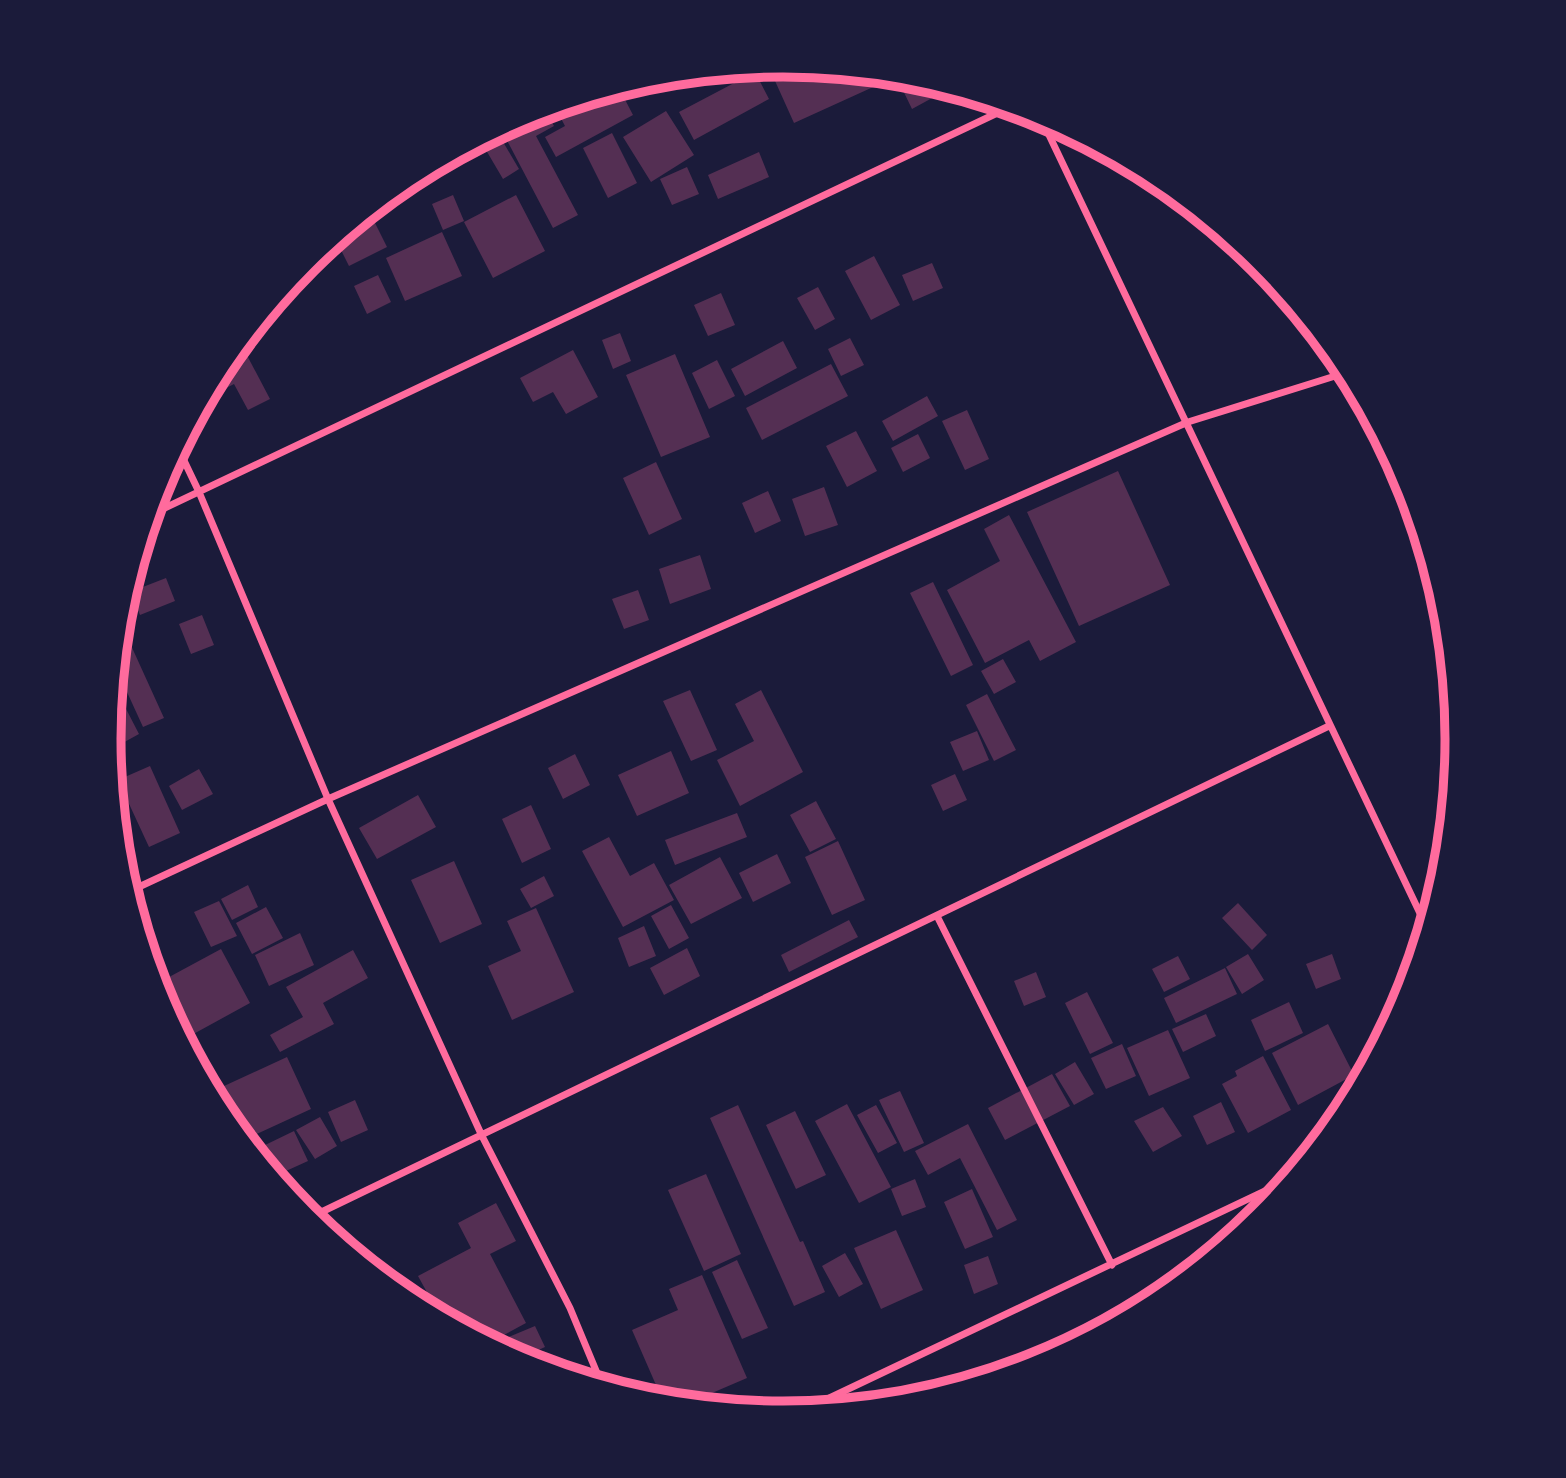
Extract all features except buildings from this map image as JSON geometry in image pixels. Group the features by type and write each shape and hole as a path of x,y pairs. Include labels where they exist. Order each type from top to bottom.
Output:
{"street":[{"path":"162,509 998,113"},
{"path":"1048,132 1421,915"},
{"path":"139,887 328,799 1188,422 1336,376"},
{"path":"183,460 199,492 328,799 482,1136 570,1308 597,1374"},
{"path":"321,1212 1329,726"},
{"path":"937,916 1112,1265"},
{"path":"825,1400 1267,1190"}]}
